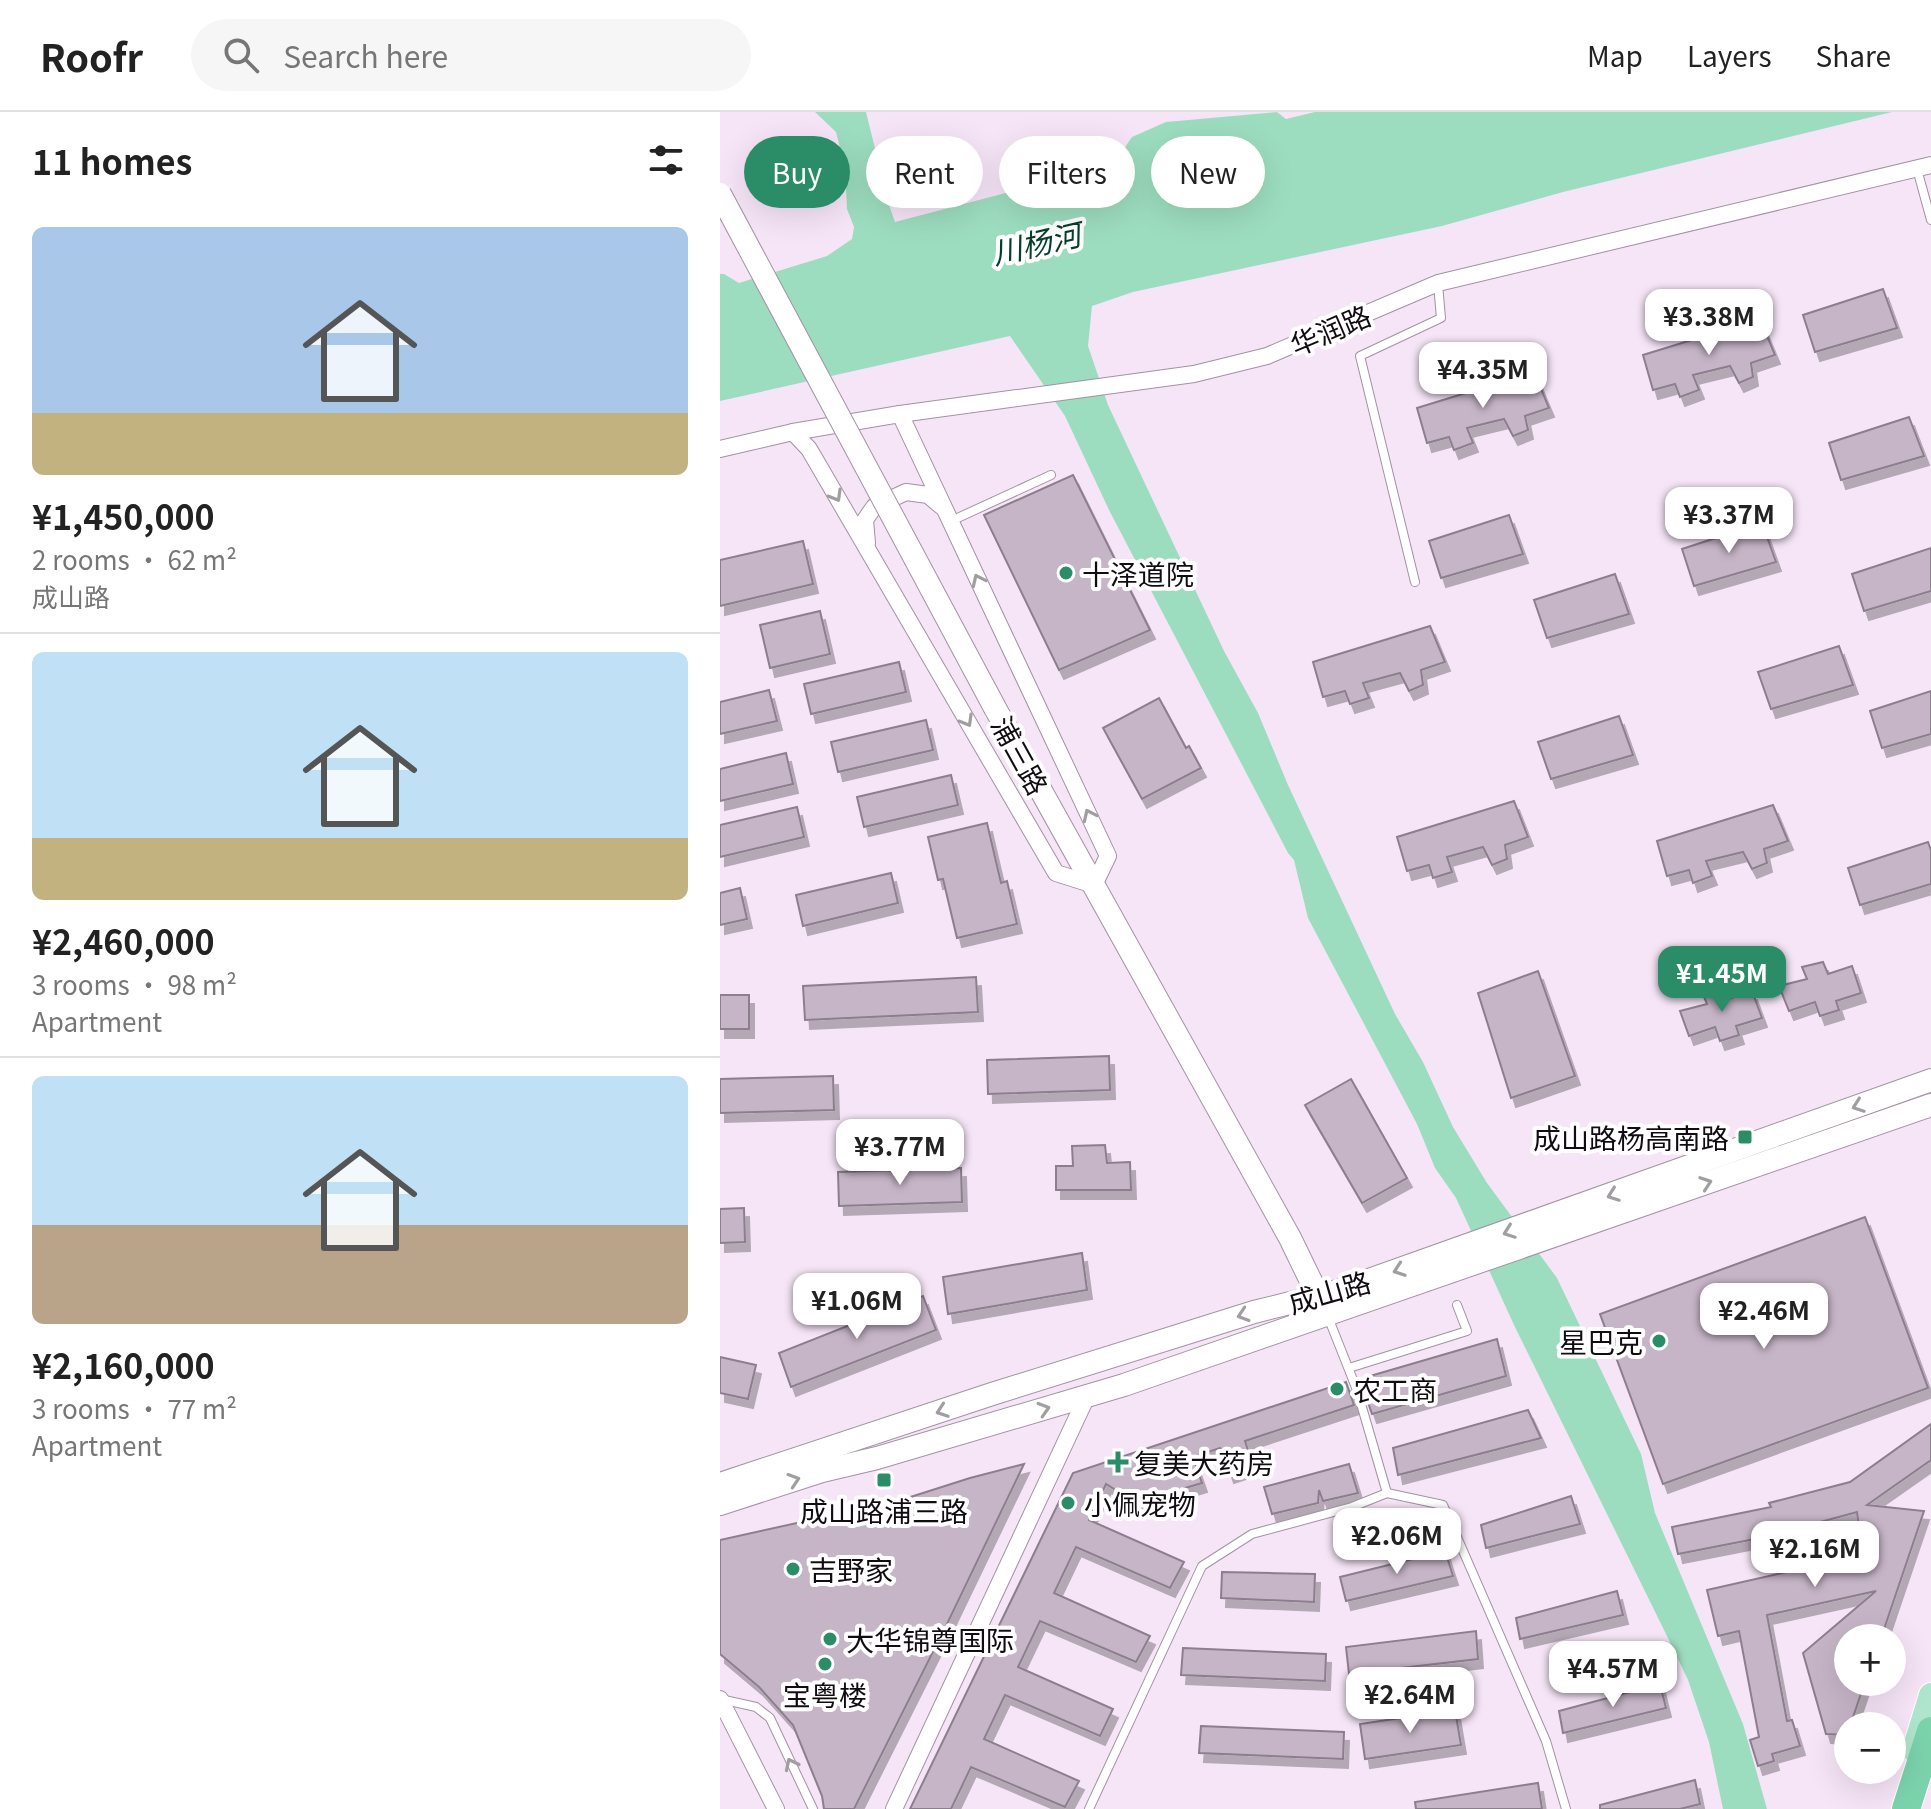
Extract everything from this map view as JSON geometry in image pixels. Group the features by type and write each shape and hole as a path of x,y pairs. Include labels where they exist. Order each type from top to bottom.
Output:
{"highway":[{"path":"1906,1809 1931,1731"}],"main road":[{"name":"浦三路","path":"720,194 995,708 1290,1238 1323,1305"},
{"name":"成山路","path":"720,1504 822,1471 877,1458 1087,1396 1323,1305 1548,1227 1931,1080"},
{"name":"成山路","path":"1548,1227 1931,1105"},
{"name":"成山路","path":"720,1484 1254,1312 1323,1305"},
{"path":"1896,1809 1931,1695"}],"street":[{"name":"华润路","path":"720,449 793,432 900,414 1194,374 1267,356 1438,283 1924,166"},
{"path":"793,432 809,449 1056,873 1094,885 1108,856 900,414"},
{"path":"868,550 865,520 874,507 906,492 928,495 948,515"},
{"path":"894,1809 1087,1396"},
{"path":"720,1699 776,1809"}],"lane":[{"path":"1924,166 1931,220"},
{"path":"1415,582 1360,356 1441,318 1438,283"},
{"path":"948,515 1051,475"},
{"path":"1323,1305 1371,1431 1387,1493"},
{"path":"1349,1368 1467,1331 1457,1305"},
{"path":"1089,1809 1202,1566 1252,1534 1352,1507 1387,1493 1443,1505 1546,1741 1566,1809"},
{"path":"720,1699 756,1707 770,1718 813,1809"}],"water":[{"name":"川杨河","path":"815,112 866,112 872,136 866,136 866,208 890,208 895,222 949,208 983,208 983,199 999,195 999,208 1135,208 1134,136 1166,122 1277,112 1286,119 1315,112 1892,112 1563,192 1442,226 1133,292 1092,306 1088,346 1108,405 1224,651 1258,713 1288,785 1395,1014 1423,1062 1453,1127 1487,1183 1557,1278 1641,1454 1655,1513 1743,1724 1767,1809 1723,1809 1709,1742 1688,1680 1514,1325 1456,1198 1435,1168 1417,1124 1308,918 1294,860 1109,510 1065,416 1010,336 720,401 720,274 739,283 827,256 852,239 854,227 847,208 850,208 850,136 837,136"}],"building":[{"path":"1883,289 1897,328 1815,352 1803,315"},
{"path":"1760,319 1775,355 1751,363 1753,377 1739,383 1730,366 1693,375 1699,390 1680,397 1675,384 1653,390 1643,355"},
{"path":"1534,372 1549,408 1525,416 1528,430 1513,436 1504,419 1467,428 1473,443 1454,450 1449,437 1427,443 1417,408"},
{"path":"1909,417 1924,456 1841,480 1829,443"},
{"name":"十泽道院","path":"1073,475 1150,630 1059,670 984,515"},
{"path":"1509,515 1523,554 1441,578 1429,541"},
{"path":"1762,523 1776,562 1694,586 1682,549"},
{"path":"803,541 813,584 720,606 720,560"},
{"path":"1931,548 1931,591 1864,611 1852,574"},
{"path":"1615,574 1629,614 1547,638 1534,600"},
{"path":"820,611 830,654 770,668 760,625"},
{"path":"1430,626 1445,662 1421,670 1423,685 1409,691 1400,673 1363,683 1369,698 1350,704 1345,691 1323,697 1313,662"},
{"path":"1839,646 1853,685 1771,709 1758,672"},
{"path":"899,662 906,692 811,714 804,684"},
{"path":"769,690 777,721 720,734 720,702"},
{"path":"1931,691 1931,734 1882,748 1870,711"},
{"path":"1159,698 1186,748 1189,746 1201,768 1142,799 1103,728"},
{"path":"1619,716 1633,755 1551,779 1538,742"},
{"path":"926,720 933,750 838,772 831,742"},
{"path":"786,753 793,784 720,801 720,769"},
{"path":"951,775 958,805 864,827 857,797"},
{"path":"1514,801 1528,837 1505,845 1507,859 1492,865 1483,847 1447,857 1452,872 1433,878 1429,865 1407,871 1397,837"},
{"path":"1773,805 1788,841 1764,849 1767,863 1752,869 1743,852 1706,861 1712,876 1693,883 1689,870 1667,876 1657,841"},
{"path":"797,807 804,837 720,857 720,825"},
{"path":"987,823 1001,883 1007,881 1017,924 957,938 943,879 938,880 928,837"},
{"path":"1928,842 1931,850 1931,884 1860,905 1848,868"},
{"path":"891,873 898,903 803,926 796,895"},
{"path":"740,888 747,919 720,925 720,893"},
{"path":"1823,962 1828,974 1852,966 1861,993 1836,1001 1839,1010 1820,1016 1815,1002 1789,1011 1779,986 1807,979 1802,967"},
{"path":"1538,971 1575,1076 1511,1098 1478,993"},
{"path":"976,977 978,1012 805,1020 803,986"},
{"path":"1724,987 1728,999 1752,991 1762,1018 1736,1026 1739,1035 1720,1041 1715,1027 1689,1036 1680,1011 1707,1004 1702,992"},
{"path":"720,995 749,995 749,1029 720,1029"},
{"path":"1109,1056 1110,1090 988,1094 987,1060"},
{"path":"833,1076 834,1110 720,1113 720,1079"},
{"path":"1351,1079 1407,1178 1362,1203 1305,1105"},
{"path":"1105,1145 1107,1163 1130,1162 1131,1190 1056,1190 1056,1166 1073,1166 1072,1146"},
{"path":"961,1168 962,1202 839,1206 838,1172"},
{"path":"744,1208 745,1242 720,1243 720,1209"},
{"path":"1865,1217 1928,1388 1663,1484 1600,1314"},
{"path":"1082,1253 1087,1290 948,1314 943,1277"},
{"path":"923,1296 936,1330 791,1387 779,1353"},
{"path":"1497,1339 1506,1376 1372,1414 1360,1379"},
{"path":"720,1357 756,1365 748,1399 720,1393"},
{"path":"1346,1382 1354,1405 1245,1441 1253,1466 1229,1474 1220,1448 1193,1457 1202,1483 1175,1491 1177,1498 1144,1508 1106,1484 1089,1520 1184,1562 1170,1588 1076,1547 1054,1593 1150,1636 1136,1662 1040,1621 1018,1667 1113,1709 1100,1736 1005,1695 984,1739 1079,1781 1065,1807 971,1767 951,1809 910,1809 1073,1473"},
{"path":"1528,1410 1541,1438 1398,1475 1393,1448"},
{"path":"1931,1424 1931,1460 1867,1505 1924,1511 1886,1624 1837,1624 1876,1591 1767,1615 1787,1721 1792,1720 1800,1746 1772,1754 1774,1761 1758,1766 1750,1740 1759,1737 1739,1631 1718,1636 1707,1590 1862,1555 1857,1512 1765,1537 1678,1554 1672,1527 1771,1507 1769,1503 1850,1482"},
{"name":"大华锦尊国际","path":"1024,1464 854,1809 824,1809 822,1796 793,1725 759,1687 720,1654 720,1540 901,1500"},
{"path":"1349,1464 1358,1493 1323,1501 1319,1490 1318,1503 1272,1514 1264,1487"},
{"path":"1571,1496 1580,1524 1486,1548 1481,1525"},
{"path":"1445,1551 1453,1576 1346,1601 1340,1577"},
{"path":"1222,1572 1315,1574 1314,1602 1221,1598"},
{"path":"1617,1591 1623,1615 1520,1639 1516,1618"},
{"path":"1834,1627 1834,1696 1860,1696 1855,1712 1834,1712 1834,1734 1826,1734 1803,1653"},
{"path":"1476,1631 1478,1659 1349,1674 1346,1647"},
{"path":"1183,1648 1326,1654 1325,1681 1181,1675"},
{"path":"1660,1684 1666,1708 1563,1733 1559,1711"},
{"path":"1455,1710 1461,1745 1365,1759 1360,1724"},
{"path":"1201,1726 1344,1732 1343,1759 1199,1753"},
{"path":"1695,1780 1700,1804 1680,1809 1600,1809 1600,1805"},
{"path":"1538,1783 1542,1809 1416,1809 1415,1802"}],"place":[{"name":"十泽道院","path":"1066,573"},
{"name":"成山路杨高南路","path":"1745,1137"},
{"name":"星巴克","path":"1659,1341"},
{"name":"农工商","path":"1337,1389"},
{"name":"复美大药房","path":"1118,1462"},
{"name":"成山路浦三路","path":"884,1480"},
{"name":"小佩宠物","path":"1068,1503"},
{"name":"吉野家","path":"793,1569"},
{"name":"大华锦尊国际","path":"830,1639"},
{"name":"宝粤楼","path":"825,1664"}]}
